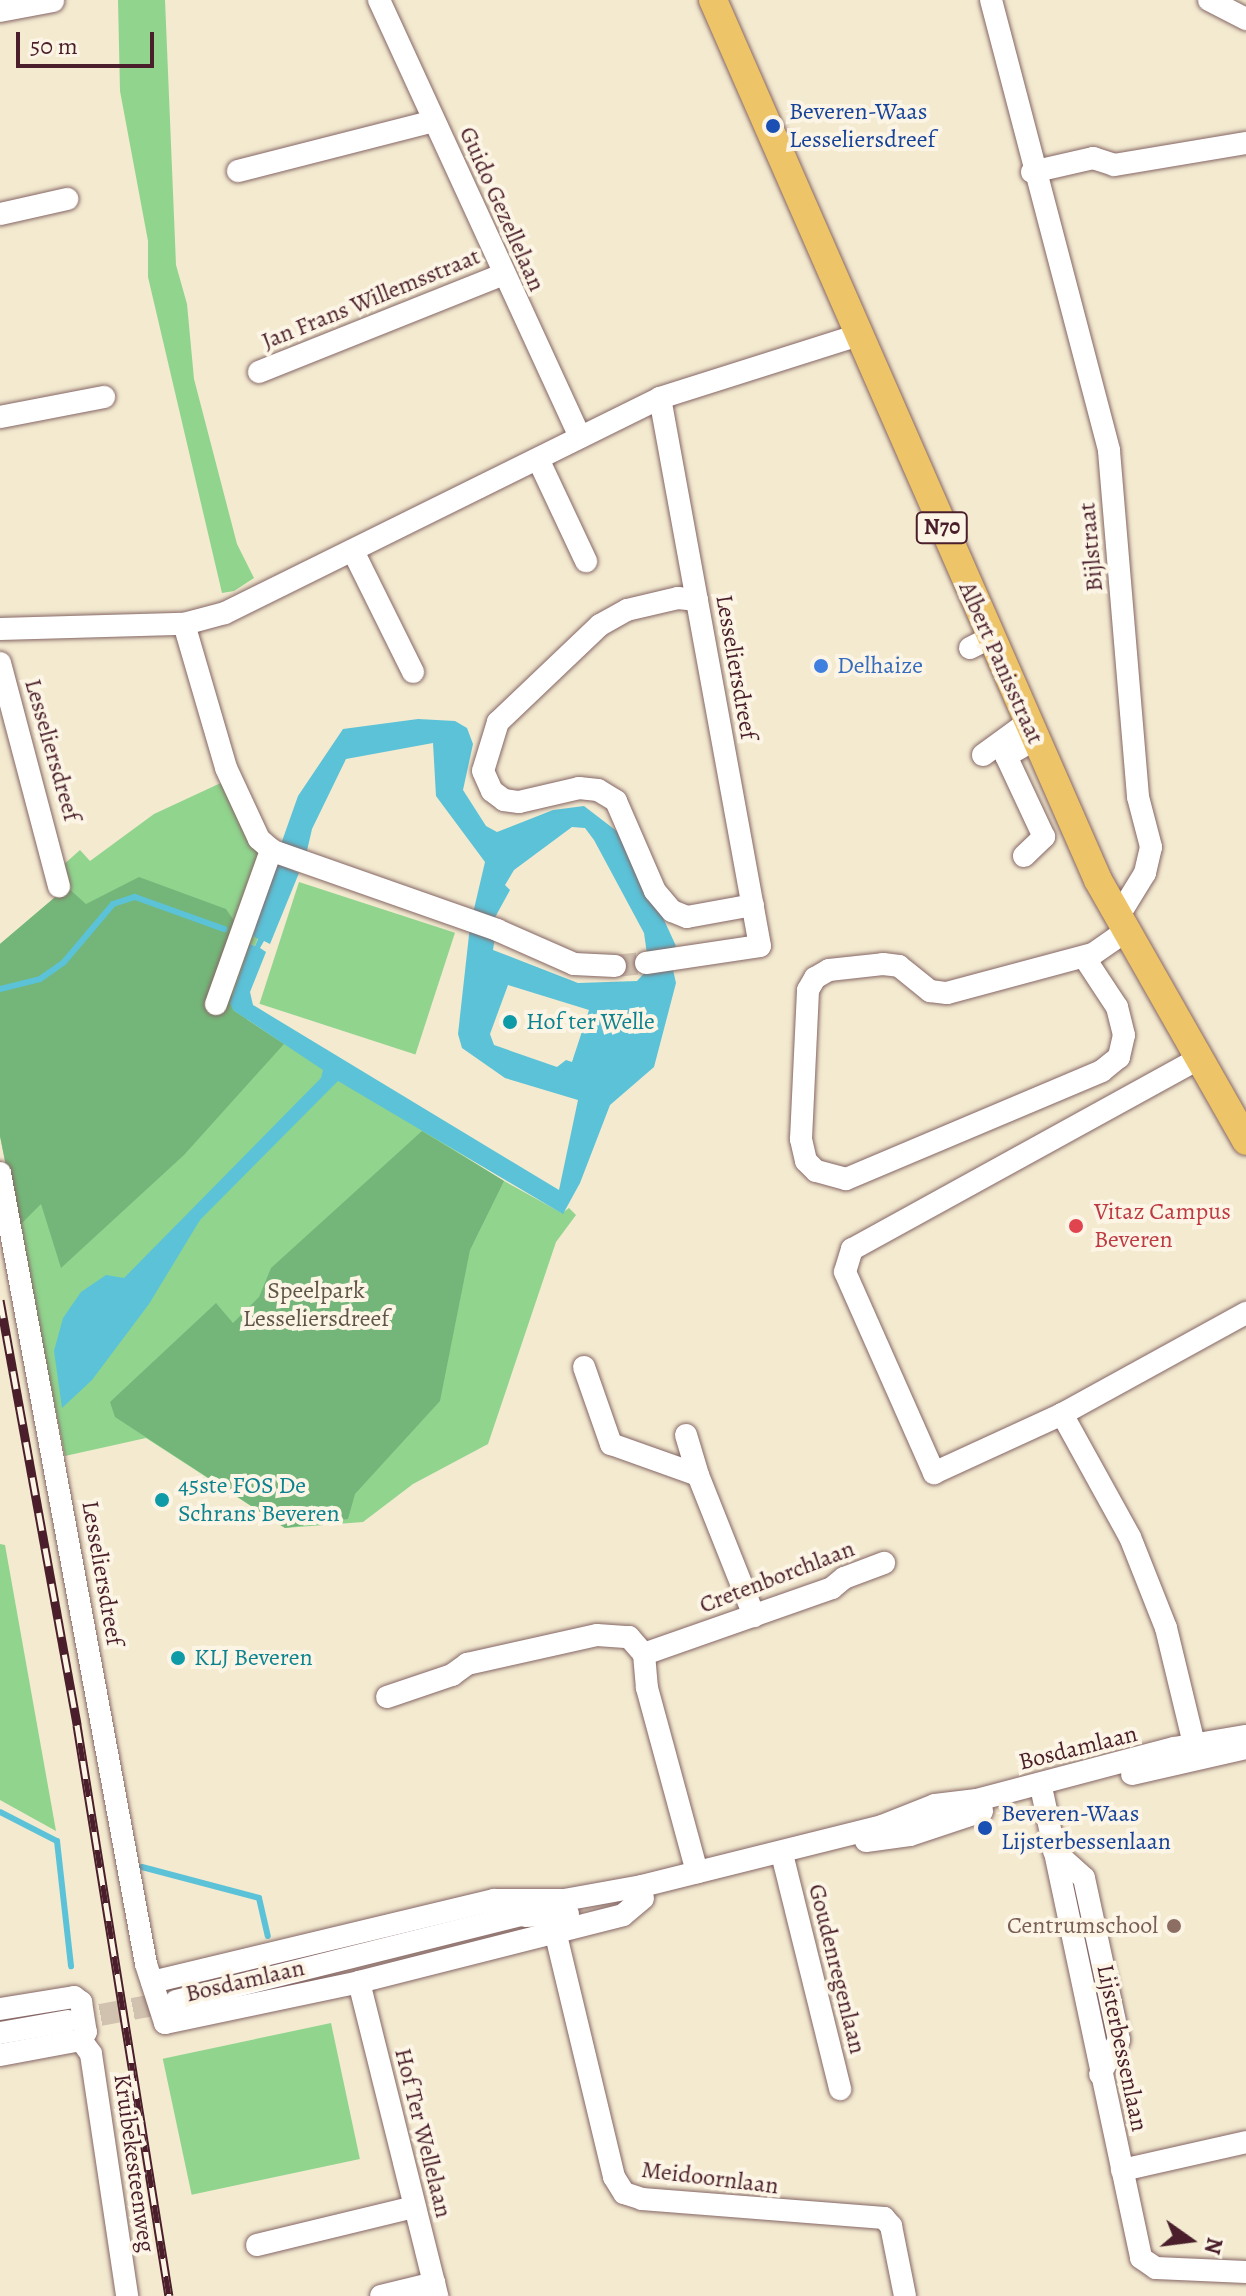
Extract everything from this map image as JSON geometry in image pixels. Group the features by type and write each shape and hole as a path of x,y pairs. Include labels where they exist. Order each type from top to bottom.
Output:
{"main road":[{"name":"Albert Panisstraat","path":"713,0 859,335 980,643 1031,731 1122,924 1246,1141"}],"street":[{"name":"Guido Gezellelaan","path":"379,0 502,275 580,437"},
{"name":"Bijlstraat","path":"991,0 1032,172 1109,451 1138,797 1151,847 1145,873 1122,924"},
{"path":"1209,0 1246,19"},
{"path":"0,11 53,1"},
{"path":"238,171 434,121"},
{"path":"1032,172 1093,158 1114,165 1246,143"},
{"path":"0,214 67,199"},
{"name":"Jan Frans Willemsstraat","path":"259,372 502,275"},
{"path":"0,629 184,624 250,602 660,398 859,335"},
{"path":"0,417 104,397"},
{"name":"Lesseliersdreef","path":"647,963 760,946 660,398"},
{"path":"538,459 586,561"},
{"path":"353,551 413,672"},
{"path":"697,600 678,598 627,610 600,625 498,722 483,771 492,791 504,800 519,802 579,788 598,790 616,801 655,891 672,911 687,917 753,905"},
{"path":"184,624 226,768 251,825 271,850 497,930 574,964 615,966"},
{"name":"Lesseliersdreef","path":"0,663 53,850 59,886"},
{"path":"983,755 1031,731"},
{"path":"1024,856 1044,837 1006,756 1031,731"},
{"path":"216,1004 271,850"},
{"path":"1084,957 1117,1007 1124,1035 1119,1057 1102,1071 846,1179 816,1171 806,1161 801,1139 807,1005 815,978 829,970 883,964 899,966 930,991 947,993 1084,957 1122,924"},
{"path":"1198,1059 852,1249 845,1272 934,1473 1062,1414 1246,1313"},
{"name":"Lesseliersdreef","path":"0,1173 152,1982"},
{"path":"584,1367 611,1444 698,1475"},
{"path":"1062,1414 1130,1537 1166,1628 1196,1753"},
{"path":"686,1435 698,1475 754,1616"},
{"name":"Cretenborchlaan","path":"644,1654 754,1616 884,1563"},
{"path":"387,1697 452,1675 467,1664 597,1635 629,1637 644,1654 647,1688 697,1872"},
{"name":"Bosdamlaan","path":"525,1916 565,1915 927,1831 958,1817 1196,1753 1246,1736"},
{"name":"Bosdamlaan","path":"176,2001 525,1916 564,1900 697,1872 882,1826 921,1808 977,1800 1196,1753 1246,1748"},
{"name":"Lijsterbessenlaan","path":"1043,1796 1134,2237 1141,2258 1156,2268 1246,2272"},
{"path":"921,1808 927,1831"},
{"name":"Goudenregenlaan","path":"784,1862 840,2089"},
{"name":"Bosdamlaan","path":"564,1900 494,1900 152,1982 161,2017 176,2024 359,1982 623,1915 643,1898"},
{"name":"Meidoornlaan","path":"555,1931 614,2177 624,2193 658,2201 884,2218 891,2226 905,2296"},
{"name":"Hof Ter Wellelaan","path":"359,1982 435,2290"},
{"name":"Kruibekesteenweg","path":"0,2009 74,1997 81,2002 86,2032 81,2040 91,2054 127,2296"},
{"path":"0,2033 68,2021"},
{"path":"0,2055 81,2040"},
{"name":"Lijsterbessenlaan","path":"1122,2170 1246,2142"},
{"path":"257,2245 414,2207"},
{"path":"381,2296 435,2290"}],"green space":[{"path":"118,0 165,0 176,265 187,304 194,379 237,544 254,578 234,591 222,593 148,277 148,241 120,91"},
{"name":"Speelpark Lesseliersdreef","path":"225,781 270,856 253,936 258,938 255,946 250,944 247,1020 504,1181 562,1213 569,1208 576,1215 556,1242 488,1444 413,1484 363,1522 285,1528 146,1438 65,1456 0,1136 0,944 67,887 62,866 80,850 90,861 154,814"},
{"path":"139,877 226,909 250,944 232,988 233,1010 284,1044 184,1155 61,1268 41,1204 18,1227 0,1136 0,944 67,887 86,904"},
{"path":"299,882 455,933 415,1054 259,1004"},
{"path":"422,1131 504,1181 470,1250 440,1401 355,1494 348,1519 285,1528 115,1417 110,1402 216,1303 233,1323 259,1297 271,1268"},
{"path":"0,1544 5,1545 56,1831 0,1800"},
{"path":"331,2023 360,2159 192,2195 163,2059"}],"water":[{"path":"418,719 455,721 467,728 473,744 463,790 486,826 497,832 553,810 584,806 627,839 676,946 669,952 676,983 654,1067 610,1105 580,1183 563,1214 338,1081 200,1220 149,1304 92,1380 62,1408 54,1351 63,1318 81,1292 106,1275 124,1278 321,1078 323,1070 233,1010 230,1003 250,944 255,946 258,939 253,936 274,862 299,873 270,944 264,941 260,948 266,952 250,992 253,1005 559,1190 578,1100 505,1078 462,1048 458,1034 470,926 485,862 436,796 433,743 346,759 312,829 306,855 281,844 298,796 343,729","holes":["572,827 585,828 594,840 644,933 649,968 637,981 578,983 493,950 495,937 487,932 510,890 505,885 514,870","508,985 589,1010 572,1062 566,1060 557,1067 494,1045 490,1034"]}],"waterway":[{"path":"0,989 40,979 64,962 113,904 135,897 224,929"},
{"path":"0,1812 57,1841 71,1966"},
{"path":"142,1867 259,1898 268,1936"}],"tunnel":[{"path":"615,966 646,963"},
{"path":"68,2021 175,2001"}],"railway":[{"path":"0,1300 77,1725 169,2296"}],"place":[{"name":"Beveren-Waas Lesseliersdreef","path":"773,126"},
{"name":"Delhaize","path":"821,666"},
{"name":"Hof ter Welle","path":"510,1022"},
{"name":"Vitaz Campus Beveren","path":"1076,1226"},
{"name":"45ste FOS De Schrans Beveren","path":"162,1500"},
{"name":"KLJ Beveren","path":"178,1658"},
{"name":"Beveren-Waas Lijsterbessenlaan","path":"985,1828"},
{"name":"Centrumschool","path":"1174,1926"}]}
